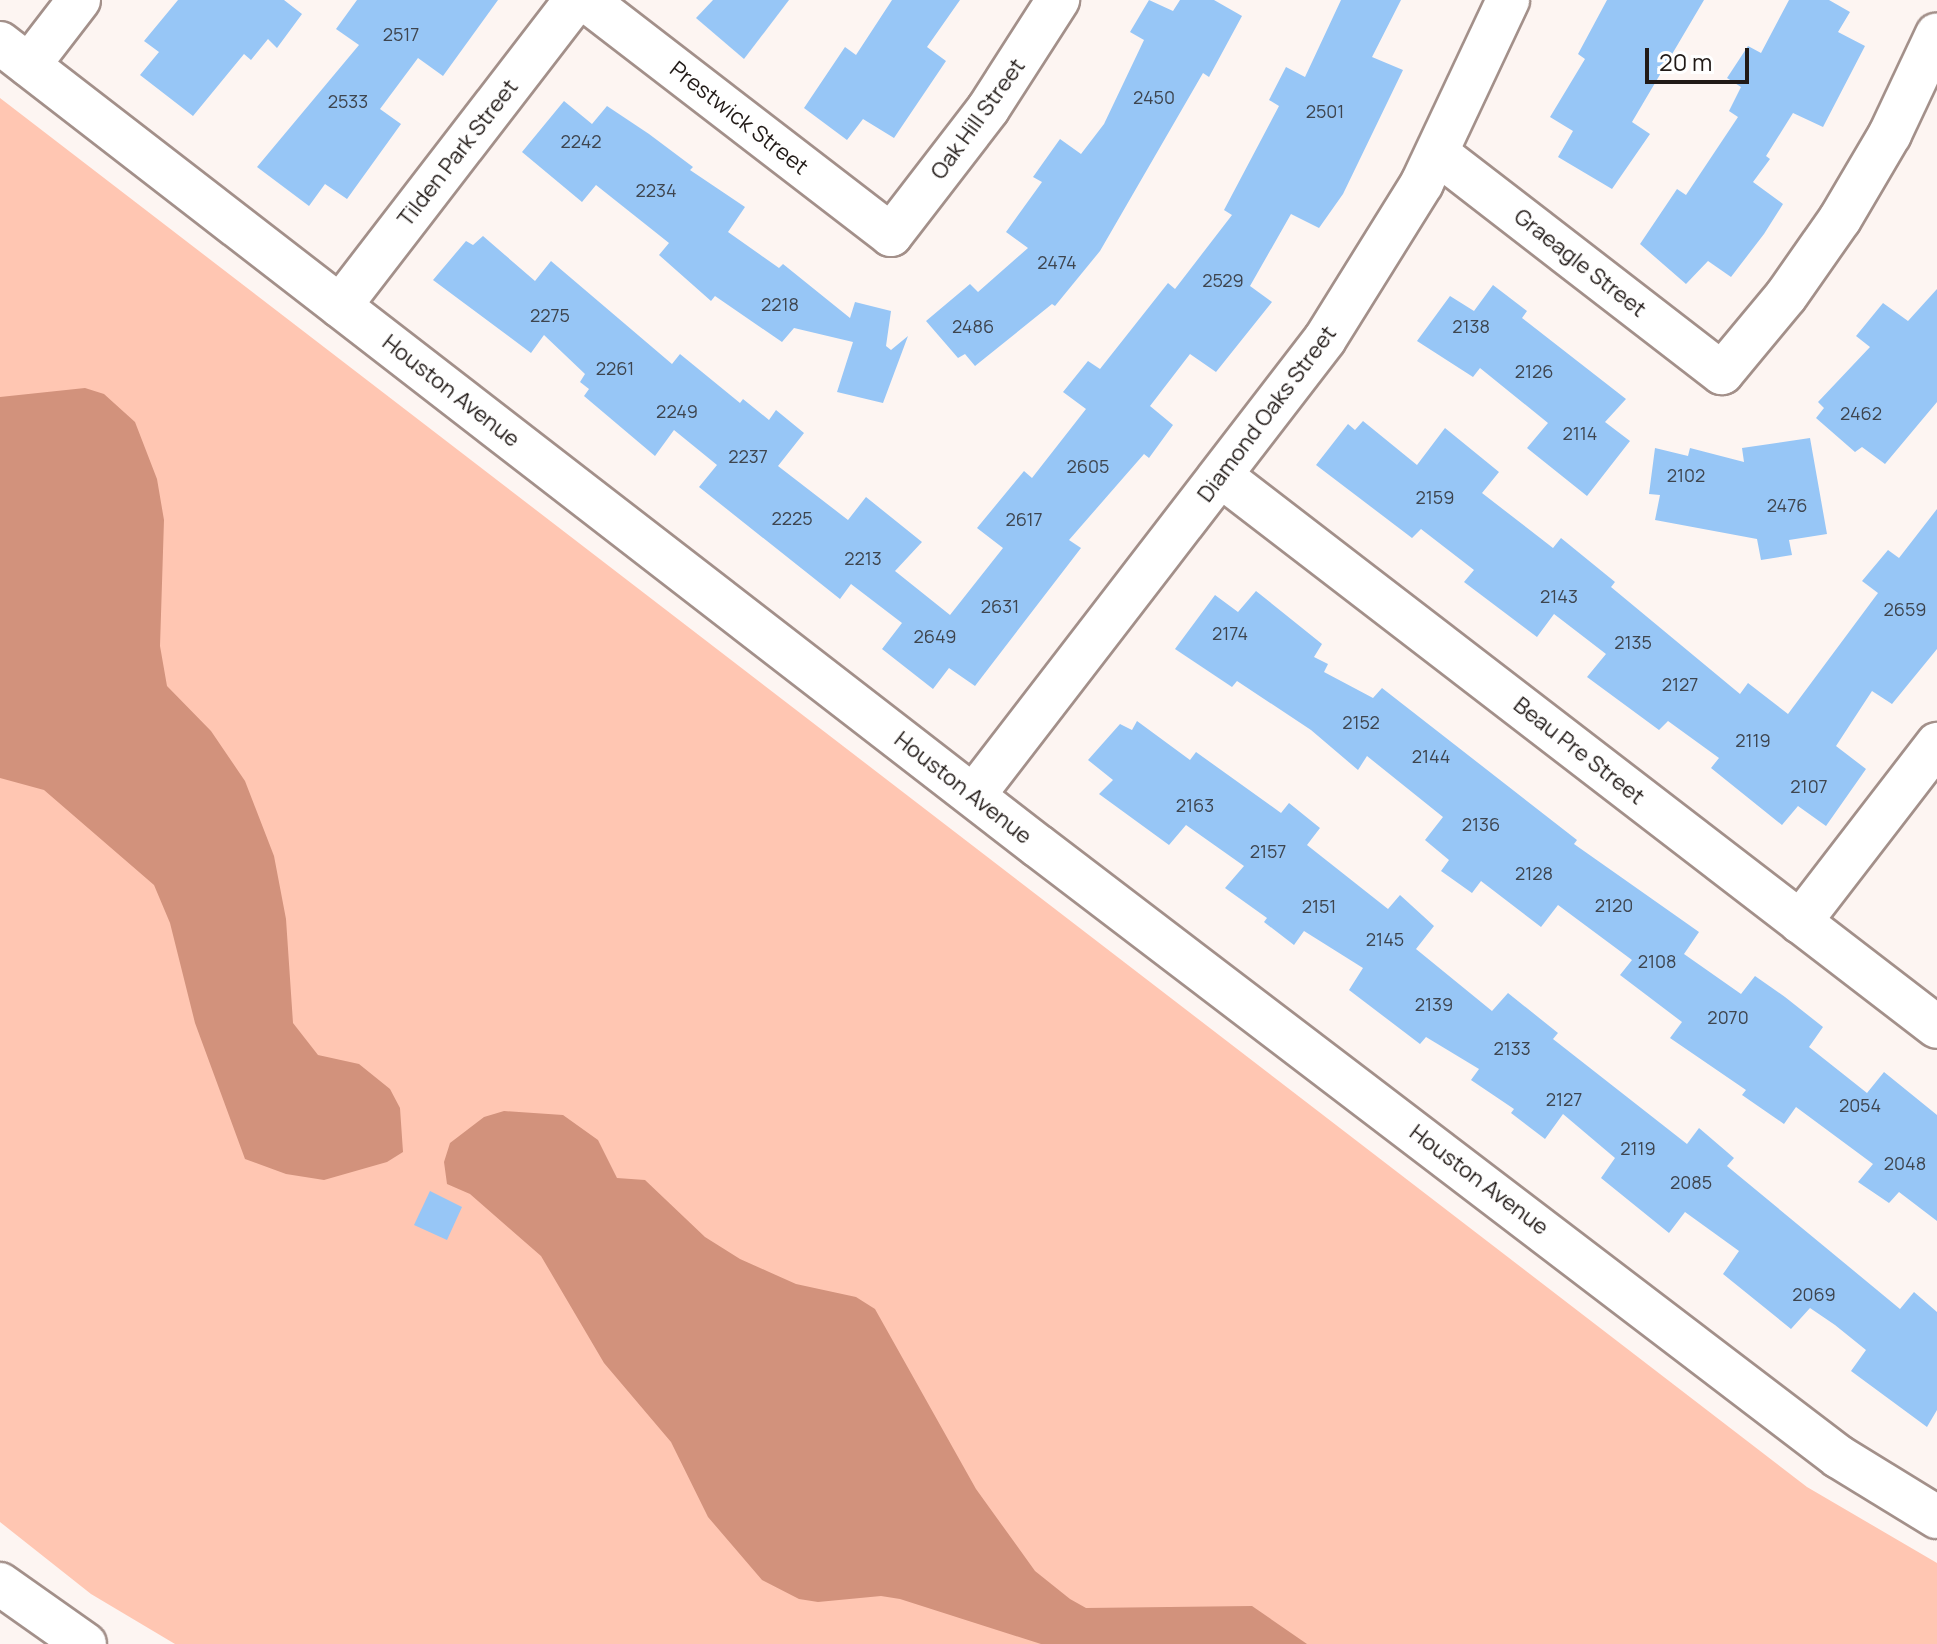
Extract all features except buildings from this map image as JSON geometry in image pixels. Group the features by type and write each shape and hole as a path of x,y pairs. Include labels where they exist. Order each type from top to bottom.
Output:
{"street":[{"path":"14,54 79,0"},
{"name":"Tilden Park Street","path":"340,306 576,0"},
{"name":"Prestwick Street","path":"586,0 891,235"},
{"name":"Oak Hill Street","path":"891,235 988,109 1058,0"},
{"name":"Diamond Oaks Street","path":"974,795 1325,339 1380,256 1437,153 1508,0"},
{"name":"Graeagle Street","path":"1437,153 1722,373 1786,296 1840,219 1890,134 1937,34"},
{"name":"Houston Avenue","path":"14,54 1839,1457 1937,1517"},
{"name":"Beau Pre Street","path":"1221,476 1937,1027"},
{"path":"1800,922 1937,744"},
{"path":"0,1584 85,1644"}],"shaded area":[{"path":"0,98 1807,1487 1937,1563 1937,1644 175,1644 91,1594 0,1522"},
{"path":"85,388 104,394 135,422 157,479 164,520 160,646 167,686 211,731 245,781 274,856 286,919 293,1023 318,1055 359,1064 390,1089 400,1108 403,1152 387,1162 324,1180 286,1174 245,1159 195,1023 170,923 154,885 44,790 0,778 0,397"},
{"path":"504,1111 563,1115 598,1140 617,1178 645,1180 705,1237 740,1259 796,1284 856,1297 875,1309 976,1489 1035,1571 1070,1599 1086,1608 1252,1606 1307,1644 1041,1644 900,1599 881,1596 818,1602 799,1599 762,1580 708,1517 671,1442 604,1363 541,1256 470,1194 447,1184 444,1162 450,1143 484,1117"}]}
